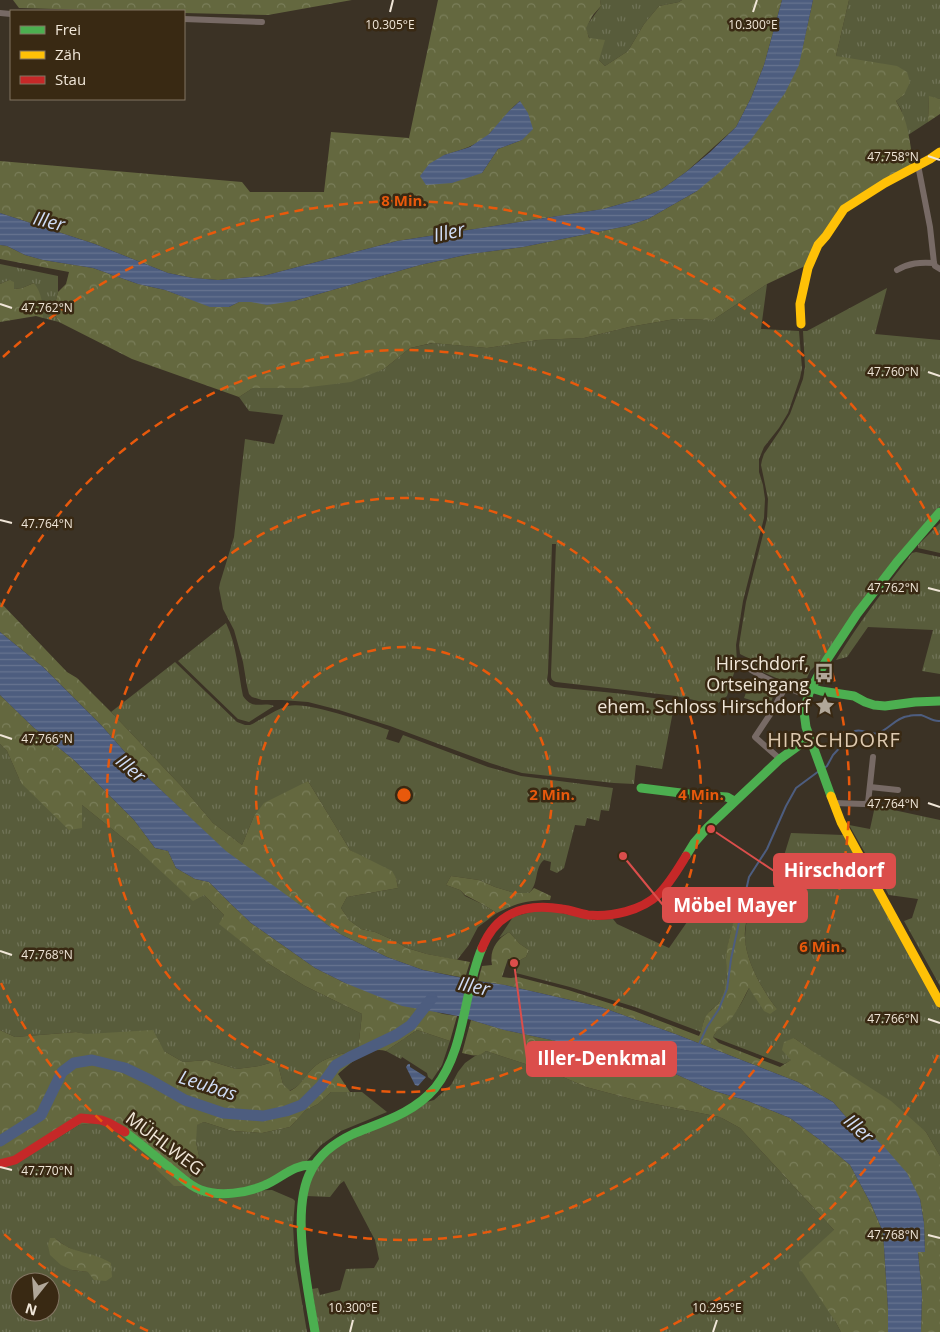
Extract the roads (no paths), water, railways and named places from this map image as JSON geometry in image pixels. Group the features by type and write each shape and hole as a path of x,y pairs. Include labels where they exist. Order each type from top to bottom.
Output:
{"street":[{"path":"185,19 262,22"},
{"path":"801,324 800,304 808,268 818,245 844,209 940,152"},
{"path":"918,165 930,227 934,263 940,269"},
{"path":"897,270 912,264 934,263"},
{"path":"940,512 908,546 840,638 817,675 809,692 804,715 809,738 842,822 940,1003"},
{"path":"743,664 749,670 786,686 809,692 854,696 874,706 940,701"},
{"path":"780,759 755,737 786,686"},
{"path":"315,1332 301,1231 304,1191 309,1173 323,1153 335,1143 406,1111 416,1105 436,1087 449,1068 455,1050 481,946 494,927 507,915 518,910 538,906 563,909 587,915 609,915 640,906 652,899 670,881 694,843 708,827 780,759 809,738"},
{"path":"834,803 868,803 873,757"},
{"path":"870,787 898,790"},
{"path":"641,788 727,797 734,801"},
{"name":"MÜHLWEG","path":"0,1164 15,1160 81,1118 98,1119 120,1127 187,1182 200,1190 214,1193 227,1193 260,1186 267,1184 292,1169 307,1164 313,1165"}],"water":[{"path":"782,0 813,0 799,65 785,93 750,141 721,171 697,191 648,219 627,226 523,247 470,254 420,265 294,301 267,305 239,302 229,307 210,307 165,290 138,284 93,268 43,260 0,245 0,213 95,244 168,273 218,280 263,276 397,241 603,209 642,198 662,189 686,172 736,127 751,98 764,65"},
{"path":"520,101 528,113 533,129 522,140 498,149 482,173 452,183 426,185 420,176 429,164 444,155 470,147 489,134"},
{"name":"Iller","path":"0,632 43,667 102,726 145,775 226,851 340,934 387,957 423,970 505,985 601,1007 798,1082 833,1102 846,1117 872,1135 887,1150 907,1173 920,1199 924,1223 925,1252 918,1252 922,1294 921,1332 888,1332 883,1232 871,1204 850,1165 820,1140 790,1118 748,1101 711,1090 662,1068 584,1047 504,1030 458,1016 402,1006 345,983 315,968 251,923 209,882 195,879 176,868 168,851 155,848 134,820 74,760 33,727 0,695"},
{"path":"408,1064 426,1077 418,1086 415,1085 406,1067"}],"waterway":[{"path":"823,769 855,731 861,730 875,734 900,719 912,715 921,715 940,721"},
{"path":"699,1044 719,1009 727,989 731,959 749,877 767,849 796,788 819,771"},
{"name":"Leubas","path":"0,1141 41,1115 62,1072 74,1063 92,1060 125,1068 185,1100 223,1113 263,1116 286,1111 302,1105 321,1086 336,1065 396,1035 411,1025 432,998"}],"place":[{"name":"Hirschdorf, Ortseingang","path":"824,673"},
{"name":"ehem. Schloss Hirschdorf","path":"825,706"},
{"name":"Hirschdorf","path":"711,829"},
{"name":"Möbel Mayer","path":"623,856"},
{"name":"Iller-Denkmal","path":"514,963"}],"district":[{"name":"HIRSCHDORF","path":"834,739"}]}
